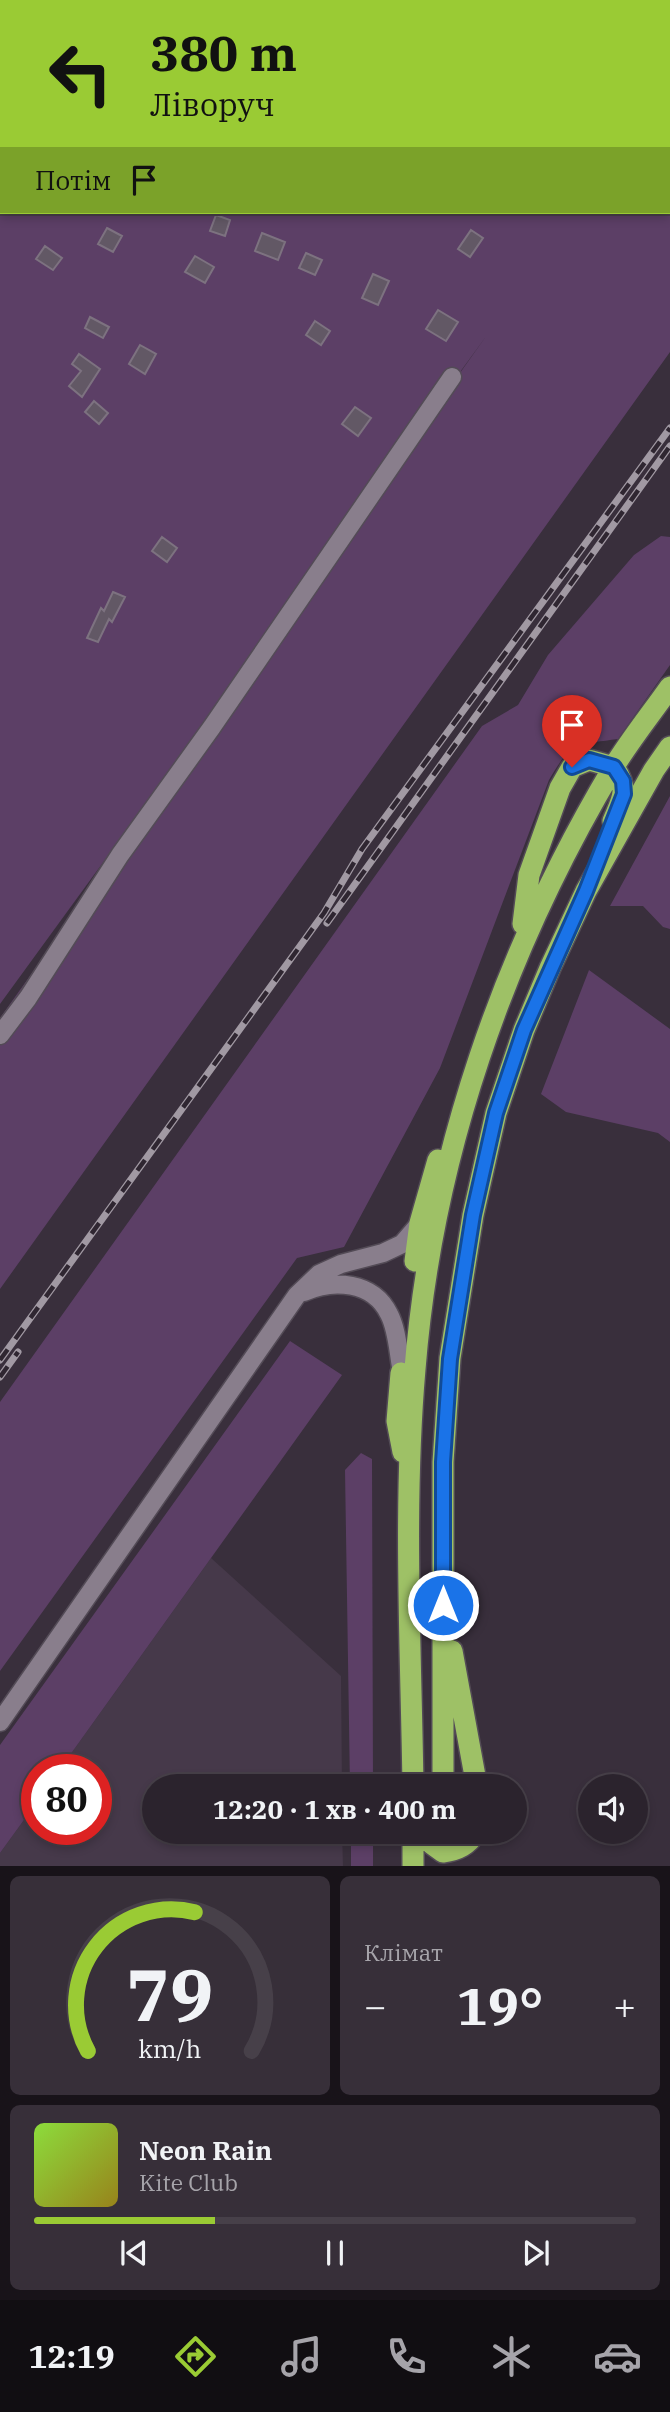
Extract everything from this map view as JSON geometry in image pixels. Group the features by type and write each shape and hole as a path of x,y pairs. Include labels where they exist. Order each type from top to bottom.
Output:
{"highway":[{"path":"413,1774 410,1490 415,1368 432,1240 458,1124 519,947 542,898 614,767 670,687"},
{"path":"586,891 654,770 670,747"},
{"path":"443,1774 443,1462 450,1359 473,1215 496,1113 524,1030 586,891 624,794 623,781 614,767 589,760 572,767 560,788 529,875 519,947"},
{"path":"410,1490 397,1421 401,1367 420,1223 433,1168 458,1124"},
{"path":"443,1605 475,1774"},
{"path":"413,1844 413,1866"},
{"path":"443,1850 457,1850 467,1844"}],"street":[{"path":"0,1035 28,998 120,855 212,727 452,377"},
{"path":"0,1722 297,1295 319,1274 402,1244 420,1223"},
{"path":"297,1295 320,1284 362,1287 388,1311 401,1367"}],"shaded area":[{"path":"0,214 670,214 670,352 0,1289 0,1018 487,335 0,1004"},
{"path":"661,536 670,537 670,665 618,739 583,745 569,752 549,780 440,1068 344,1247 297,1258 0,1671 0,1402 482,726 518,705 548,655 634,555"},
{"path":"670,796 670,929 663,927 643,906 610,906"},
{"path":"589,970 670,1029 670,1142 658,1133 566,1112 541,1094"},
{"path":"290,1341 342,1375 71,1754 21,1754 21,1824 0,1853 0,1745"},
{"path":"361,1453 372,1459 373,1774 350,1774 345,1470"},
{"path":"211,1558 341,1676 342,1774 142,1774 142,1844 342,1844 343,1866 0,1866 0,1853 21,1824 21,1845 112,1845 112,1754 71,1754"},
{"path":"351,1844 373,1844 373,1866 351,1866"}],"building":[{"path":"216,215 230,220 225,236 210,231"},
{"path":"107,228 122,236 113,252 98,244"},
{"path":"471,230 483,238 470,257 458,249"},
{"path":"262,233 285,242 278,260 255,251"},
{"path":"45,246 62,258 53,270 36,259"},
{"path":"306,253 322,260 315,275 299,268"},
{"path":"195,256 214,267 205,283 185,272"},
{"path":"373,274 389,281 378,305 362,298"},
{"path":"438,310 458,322 446,341 426,329"},
{"path":"90,317 109,327 103,338 85,328"},
{"path":"315,321 330,331 321,345 306,335"},
{"path":"140,345 156,354 145,374 129,364"},
{"path":"79,354 100,369 82,397 69,386 81,371 72,364"},
{"path":"94,401 108,413 99,424 85,412"},
{"path":"355,407 371,418 358,436 342,424"},
{"path":"162,537 177,548 167,562 152,551"},
{"path":"113,592 125,597 112,622 109,619 98,642 87,638 101,608 104,611"}],"railway":[{"path":"0,1360 324,913 362,849 670,428"},
{"path":"327,923 670,446"},
{"path":"0,1377 18,1352"}],"route":[{"path":"443,1605 443,1462 450,1359 473,1215 496,1113 524,1030 586,891 624,794 623,781 614,767 589,760 572,767"}]}
